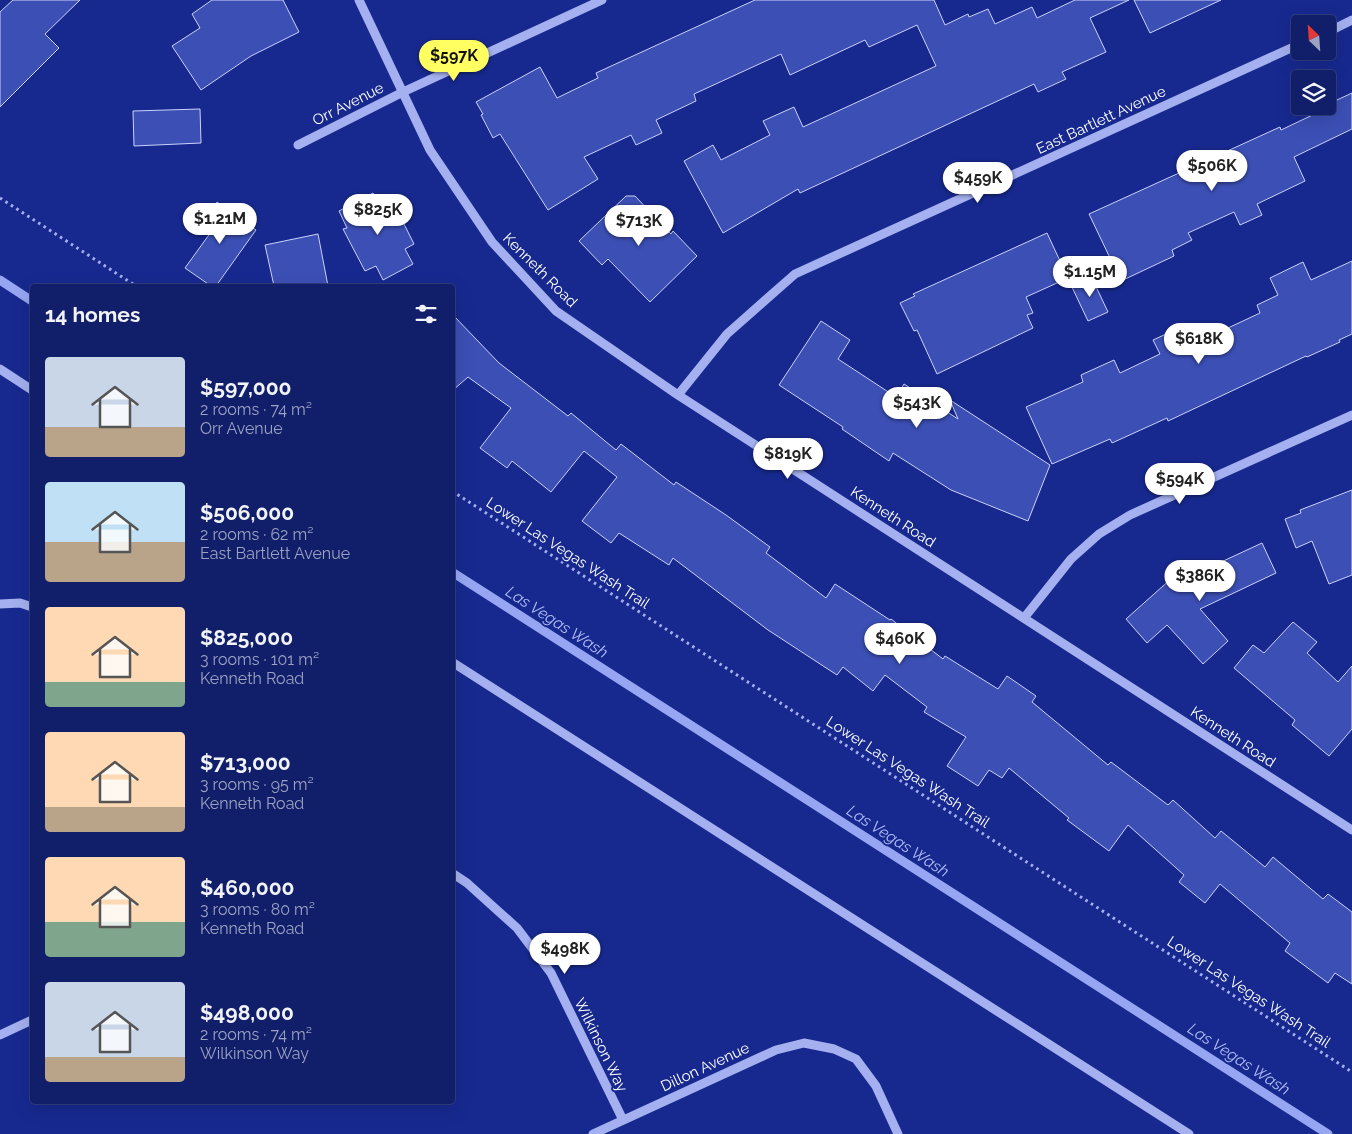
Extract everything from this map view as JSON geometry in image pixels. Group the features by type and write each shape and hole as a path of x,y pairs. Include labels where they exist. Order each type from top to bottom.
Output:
{"street":[{"name":"Kenneth Road","path":"359,0 430,150 492,242 556,311 678,395 1352,830"},
{"name":"Orr Avenue","path":"298,145 403,92 602,0"},
{"path":"1336,28 1352,20"},
{"name":"East Bartlett Avenue","path":"678,395 727,334 795,274 1291,48"},
{"path":"0,369 30,389"},
{"path":"1024,618 1071,559 1099,534 1122,520 1352,415"},
{"path":"0,604 20,603 30,606"},
{"path":"455,664 1189,1134"},
{"name":"Wilkinson Way","path":"455,875 467,883 517,928 551,973 623,1120"},
{"path":"0,1035 30,1021"},
{"name":"Dillon Avenue","path":"593,1134 776,1050 804,1043 834,1049 856,1059 876,1086 898,1134"}],"path":[{"path":"0,198 133,284"},
{"name":"Lower Las Vegas Wash Trail","path":"455,493 1352,1072"}],"building":[{"path":"13,0 80,0 45,34 59,48 0,107 0,12"},
{"path":"212,0 283,0 299,32 251,56 201,90 172,46 200,28 192,14"},
{"path":"755,0 934,0 945,25 968,14 969,17 988,9 995,24 1032,7 1037,18 1075,0 1129,0 1090,18 1106,52 1062,72 1066,79 1038,92 1034,84 800,193 798,189 723,233 684,161 713,145 721,160 770,135 763,121 794,107 803,127 936,66 917,25 869,47 865,40 790,75 781,54 694,94 696,101 656,120 662,133 636,145 631,135 584,157 598,179 548,210 500,134 493,138 481,115 483,114 476,102 540,67 557,98 598,78 596,73"},
{"path":"1134,0 1221,0 1150,33"},
{"path":"1352,93 1352,129 1294,157 1305,181 1257,204 1262,215 1240,225 1234,212 1188,233 1192,240 1172,250 1174,256 1121,281 1089,214 1280,127 1281,130 1312,115 1336,115 1336,100"},
{"path":"200,109 201,143 134,146 133,111"},
{"path":"373,193 384,212 395,206 414,244 405,249 413,264 383,280 376,266 365,271 343,229 347,228 339,211"},
{"path":"626,196 635,196 671,234 673,231 697,256 650,302 608,259 602,265 579,241"},
{"path":"217,202 256,230 217,284 208,284 185,268 211,232 201,225"},
{"path":"1047,233 1068,278 1026,297 1033,313 1027,315 1033,328 937,374 917,330 914,331 900,303 915,296 913,294"},
{"path":"318,234 328,284 274,284 265,245"},
{"path":"1352,261 1352,334 1339,340 1340,342 1168,421 1167,418 1112,443 1110,439 1052,464 1026,407 1083,382 1081,375 1114,360 1120,373 1160,354 1153,340 1188,324 1196,343 1260,313 1257,305 1278,295 1270,278 1303,262 1311,280"},
{"path":"1091,276 1108,312 1088,321 1071,285"},
{"path":"455,317 499,363 568,416 571,413 616,450 621,444 674,485 676,482 726,515 770,547 766,553 826,598 835,584 891,619 943,659 945,656 998,689 1007,676 1036,696 1032,702 1108,765 1111,762 1168,805 1173,800 1215,838 1221,831 1265,867 1273,857 1323,899 1328,894 1352,912 1352,984 1335,973 1328,983 1285,951 1290,943 1220,884 1205,903 1179,882 1184,875 1128,825 1109,851 1067,820 1069,818 1009,768 1002,778 989,770 978,786 947,766 966,737 924,712 927,707 885,675 873,691 843,667 837,675 768,630 673,558 669,565 619,533 611,543 582,521 617,477 584,451 551,492 512,461 507,468 480,448 511,408 468,377 455,388"},
{"path":"821,321 850,340 838,359 896,397 904,384 958,419 950,400 1050,465 1028,521 951,490 893,453 889,461 842,429 843,427 779,385"},
{"path":"1352,490 1352,575 1329,584 1312,541 1296,548 1285,519 1301,513 1300,510"},
{"path":"1262,543 1276,573 1200,609 1228,641 1203,664 1167,625 1147,643 1126,619 1172,578 1176,583"},
{"path":"1293,622 1317,642 1307,653 1338,682 1352,666 1352,729 1329,756 1292,725 1295,720 1234,668 1253,645 1264,653"}],"waterway":[{"name":"Las Vegas Wash","path":"0,280 30,300"},
{"name":"Las Vegas Wash","path":"455,574 1328,1134"}]}
